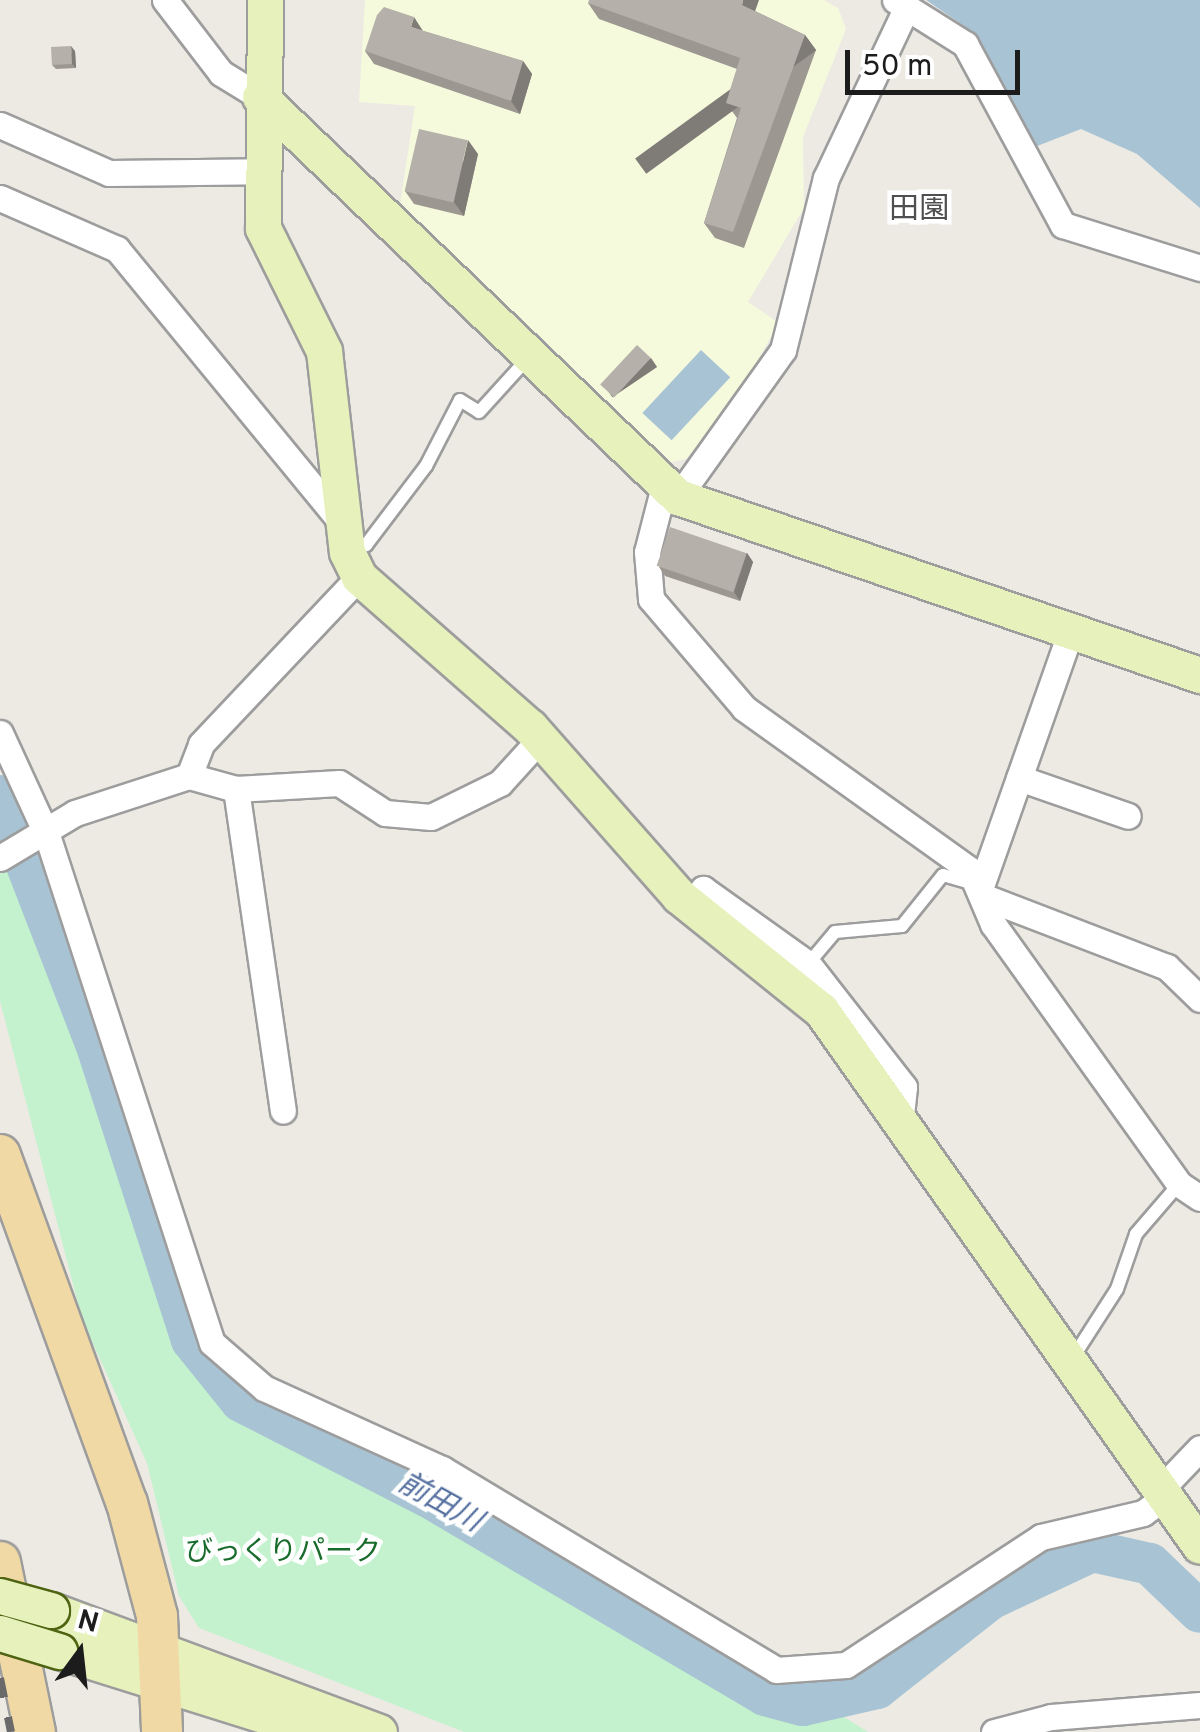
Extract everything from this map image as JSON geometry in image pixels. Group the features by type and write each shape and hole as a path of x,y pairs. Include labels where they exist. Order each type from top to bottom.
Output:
{"main road":[{"path":"0,1155 81,1400"},
{"path":"0,1213 126,1504 160,1663 162,1732"},
{"path":"0,1562 35,1732"}],"street":[{"path":"165,0 221,73 260,97 672,492 1200,675"},
{"path":"189,776 201,744 350,551 324,351 263,228 260,97 265,0"},
{"path":"1200,268 1063,225 964,44 899,6 826,178 783,350 672,492 648,552 651,598 744,708 984,892 1167,967 1200,999"},
{"path":"0,124 109,173 262,171"},
{"path":"0,198 117,248 350,551 540,739 691,906 821,1010 901,1115 1160,1496 1200,1546"},
{"path":"1071,630 984,892 993,924 1190,1191"},
{"path":"0,733 46,836 212,1342 264,1388 442,1468 776,1670 846,1665 1040,1537 1143,1513 1200,1448"},
{"path":"3,856 46,836 75,813 189,776 236,789 339,782 385,812 431,816 500,783 540,739"},
{"path":"1019,778 1128,816"},
{"path":"236,789 283,1111"},
{"path":"691,906 702,889 808,964 904,1086 901,1115"},
{"path":"0,1596 51,1610 318,1732"},
{"path":"0,1633 59,1650 160,1663 379,1732"},
{"path":"994,1732 1051,1716 1200,1706"}],"lane":[{"path":"350,551 366,545 426,466 460,400 480,412 530,355"},
{"path":"808,964 835,932 902,926 943,876 984,892"},
{"path":"1069,1363 1117,1290 1136,1234 1190,1191"}],"shaded area":[{"path":"365,0 824,0 838,8 846,29 803,137 804,208 748,302 779,323 730,408 686,459 668,463 400,205 415,106 359,102"}],"green space":[{"name":"びっくりパーク","path":"18,860 184,1359 244,1417 413,1499 750,1698 793,1712 836,1712 868,1732 464,1732 199,1628 179,1596 147,1463 82,1319 0,1001 0,865"}],"water":[{"path":"926,0 1200,0 1200,208 1137,154 1081,129 1032,148 967,28"},
{"path":"701,350 730,377 672,440 642,413"}],"building":[{"path":"743,0 742,5 805,35 733,232 704,223 741,108 726,103 740,58 588,3"},
{"path":"384,7 414,17 411,27 523,61 511,101 365,51 377,15"},
{"path":"71,46 72,64 52,65 51,47"},
{"path":"419,129 468,140 453,203 405,191"},
{"path":"637,345 651,358 614,397 600,384"},
{"path":"670,527 747,553 733,592 657,566"}],"waterway":[{"name":"前田川","path":"0,796 96,1043 192,1340 241,1401 429,1497 765,1695 803,1705 877,1688 990,1599 1092,1551 1150,1564 1200,1612"}],"railway":[{"path":"0,1678 11,1732"}],"district":[{"name":"田園","path":"919,211"}]}
